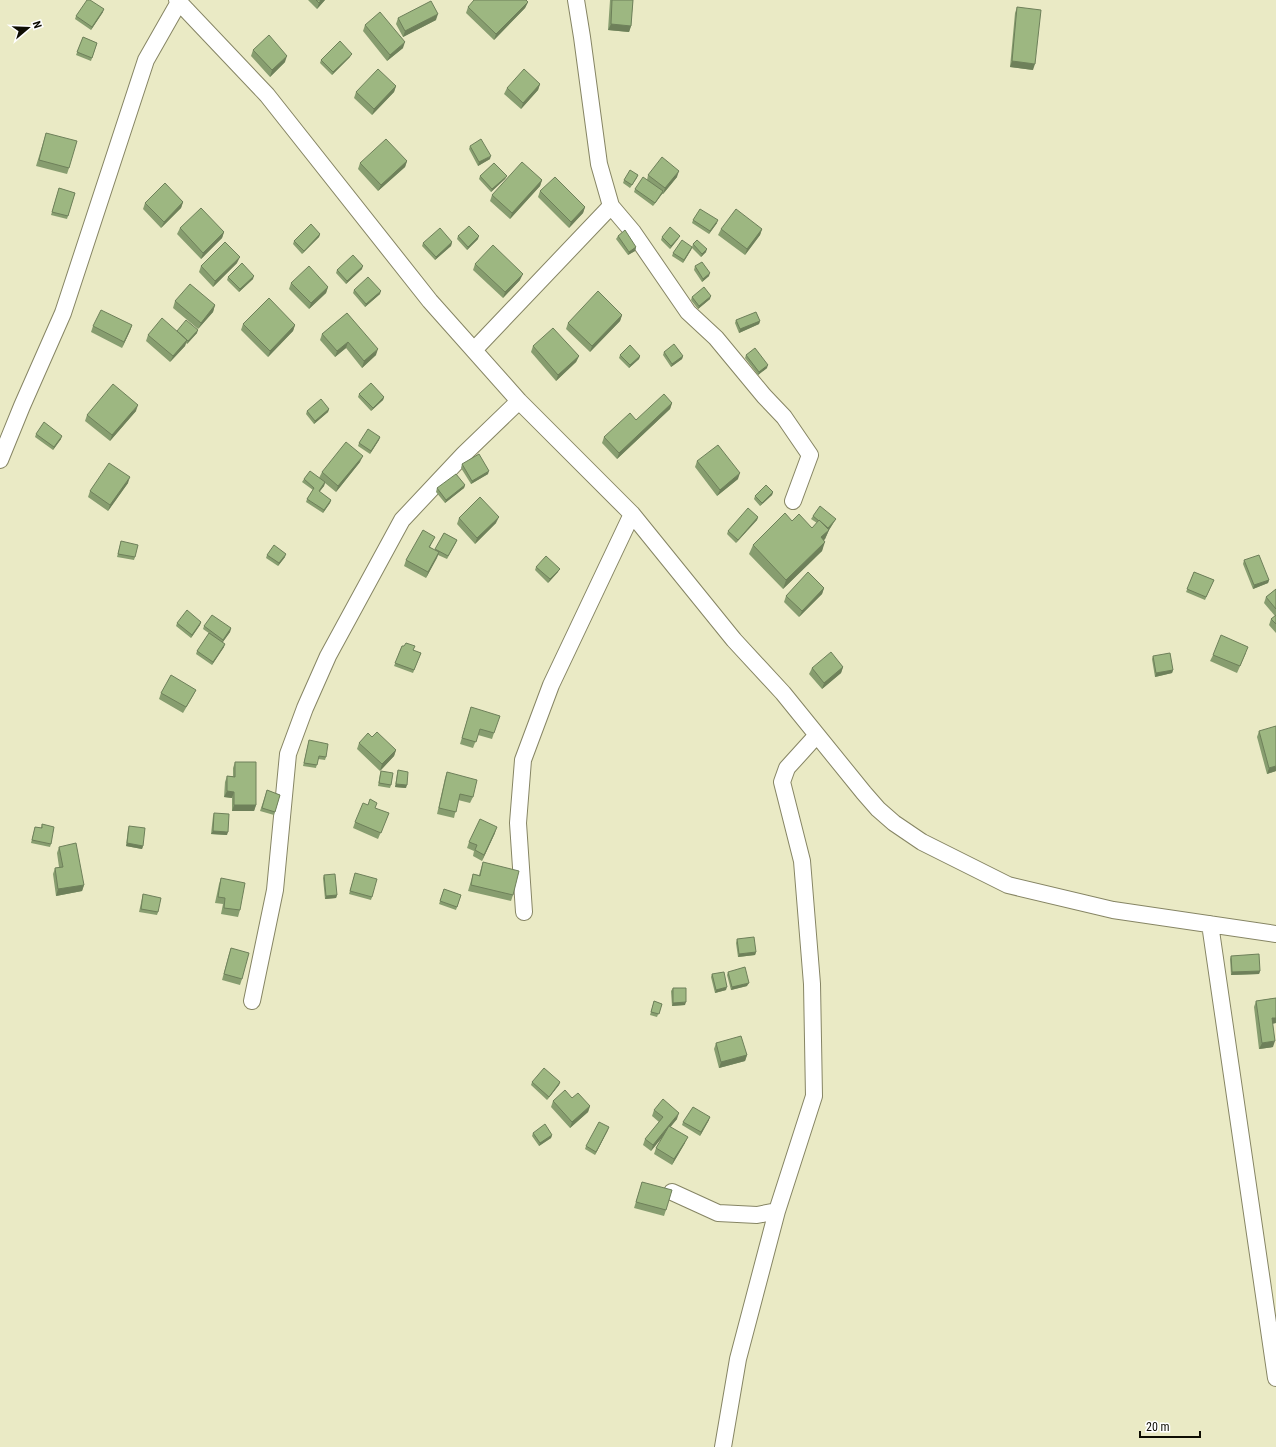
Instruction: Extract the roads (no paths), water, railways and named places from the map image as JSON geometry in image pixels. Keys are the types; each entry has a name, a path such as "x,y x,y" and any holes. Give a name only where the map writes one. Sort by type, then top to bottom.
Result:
{"street":[{"path":"576,0 600,164 611,206 633,232 688,312 716,338 764,396 784,417 810,455 793,501"},
{"path":"0,460 63,313 146,60 178,1 267,96 430,301 519,401 632,514 734,640 783,693 816,736 869,798 894,823 922,842 1008,885 1113,910 1276,934"},
{"path":"474,350 611,206"},
{"path":"252,1002 275,890 288,754 305,708 328,656 402,520 464,454 519,401"},
{"path":"524,912 518,823 523,760 552,685 632,514"},
{"path":"723,1447 738,1358 777,1211 814,1096 812,984 802,861 782,782 787,768 816,736"},
{"path":"1210,924 1276,1378"},
{"path":"672,1192 718,1213 757,1215 777,1211"}]}
